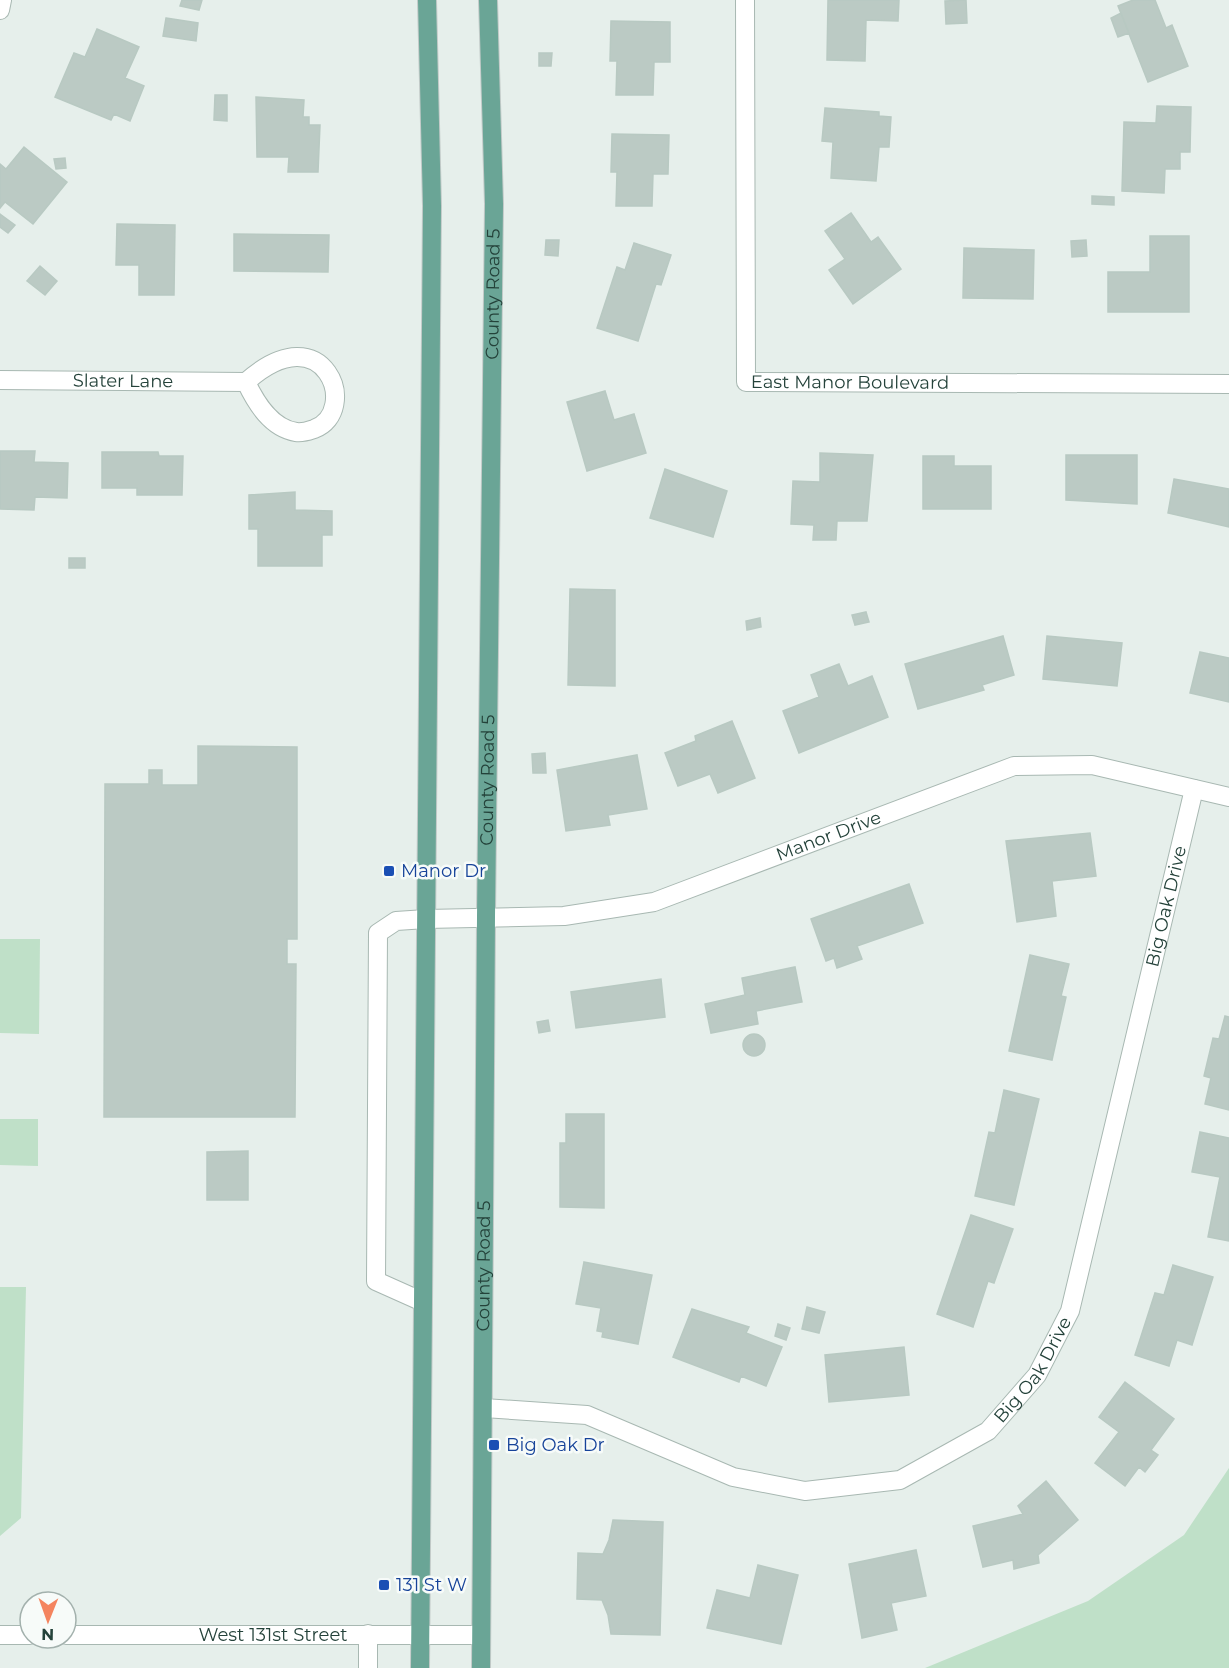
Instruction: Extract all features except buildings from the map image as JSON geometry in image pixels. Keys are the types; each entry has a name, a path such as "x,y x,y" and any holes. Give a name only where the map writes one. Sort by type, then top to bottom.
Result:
{"main road":[{"path":"420,1668 432,206 427,0"},
{"name":"County Road 5","path":"481,1668 494,204 488,0"}],"street":[{"path":"0,10 2,0"},
{"name":"East Manor Boulevard","path":"745,0 746,382 1229,384"},
{"path":"298,357 315,359 325,368 333,382 334,407 327,422 317,428 302,433 288,430 273,421 256,403 246,382 262,368 281,360 298,357"},
{"name":"Slater Lane","path":"0,380 246,382"},
{"name":"Manor Drive","path":"423,1302 376,1281 378,933 396,921 564,916 654,902 1014,766 1092,765 1229,797"},
{"name":"Big Oak Drive","path":"484,1408 587,1414 733,1477 805,1491 900,1480 988,1431 1037,1375 1070,1311 1194,789"},
{"path":"368,1634 368,1668"},
{"path":"0,1635 18,1635"},
{"name":"West 131st Street","path":"78,1635 481,1635"}],"green space":[{"path":"0,939 40,939 39,1034 0,1033"},
{"path":"0,1119 38,1119 38,1166 0,1165"},
{"path":"0,1287 26,1287 21,1518 0,1536"},
{"path":"1229,1468 1229,1668 925,1668 1088,1601 1184,1535"}],"place":[{"name":"Manor Dr","path":"389,871"},
{"name":"Big Oak Dr","path":"494,1445"},
{"name":"131 St W","path":"384,1585"}]}
